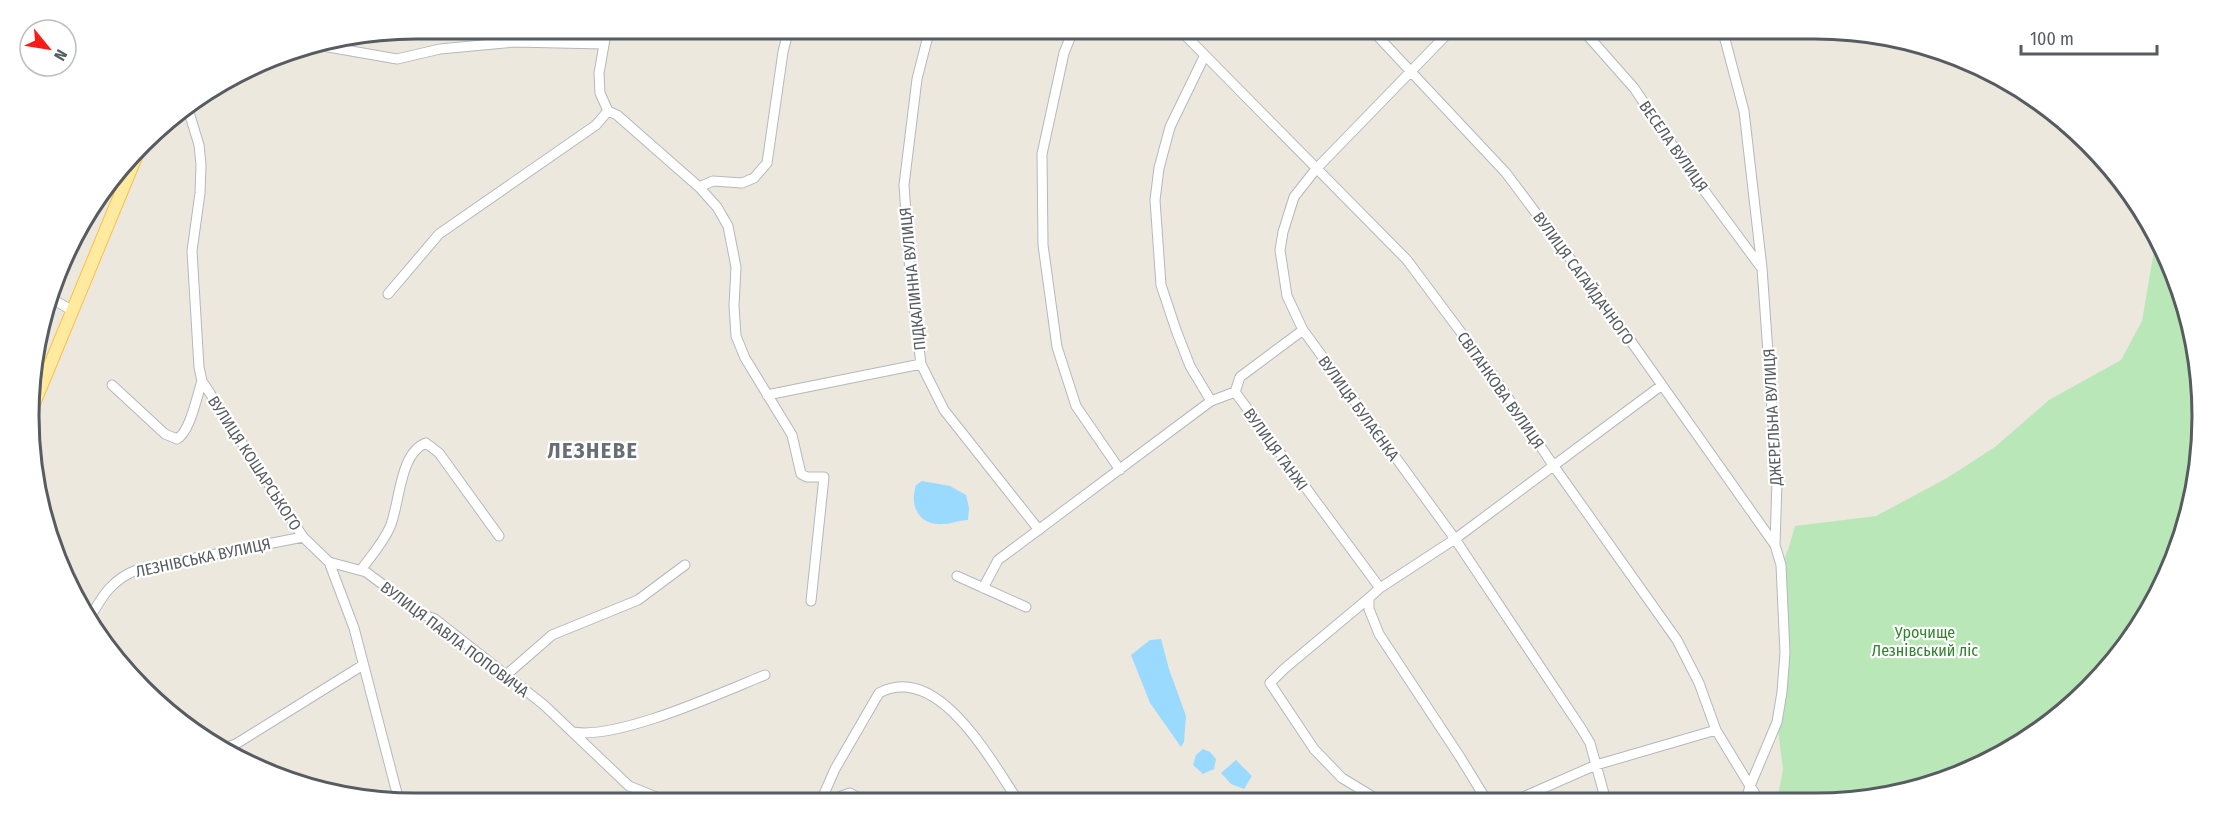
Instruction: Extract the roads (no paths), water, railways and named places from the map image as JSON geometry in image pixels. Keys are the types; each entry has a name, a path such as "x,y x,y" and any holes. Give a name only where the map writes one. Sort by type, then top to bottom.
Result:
{"main road":[{"path":"40,389 131,170"}],"street":[{"path":"604,39 598,73 600,93 608,111 617,115 699,187 717,207 728,226 736,267 734,306 736,336 745,358 792,435 801,474 807,477 824,477 811,601"},
{"path":"699,187 713,182 742,183 754,178 767,163 786,39"},
{"name":"ПІДКАЛИННА ВУЛИЦЯ","path":"927,39 916,79 904,185 910,274 921,364 944,410 1038,530"},
{"path":"1070,39 1064,53 1042,154 1043,245 1057,346 1076,406 1120,470"},
{"name":"СВІТАНКОВА ВУЛИЦЯ","path":"1188,39 1407,260 1492,374 1553,465 1677,640 1699,683 1716,730 1750,786"},
{"name":"ВУЛИЦЯ САГАЙДАЧНОГО","path":"1381,39 1506,173 1662,385 1775,545"},
{"name":"ВУЛИЦЯ БУЛАЄНКА","path":"1443,39 1316,169 1294,197 1282,232 1280,250 1287,296 1302,330 1455,539 1590,743 1604,793"},
{"name":"ВЕСЕЛА ВУЛИЦЯ","path":"1591,39 1634,88 1692,174 1762,268"},
{"name":"ДЖЕРЕЛЬНА ВУЛИЦЯ","path":"1725,39 1744,111 1762,268 1777,482 1775,545 1781,565 1785,653 1777,722 1750,786"},
{"path":"334,48 397,58 440,49 514,42 603,44"},
{"path":"1204,57 1170,127 1159,168 1155,200 1161,285 1190,366 1211,401"},
{"path":"388,294 439,234 596,125 608,111"},
{"name":"ВУЛИЦЯ КОШАРСЬКОГО","path":"190,115 199,145 201,165 200,193 192,251 199,367 202,381 303,537 329,562 354,628 397,792"},
{"path":"57,302 73,311"},
{"path":"1234,392 1240,377 1302,330"},
{"path":"767,395 921,364"},
{"path":"112,385 165,434 177,439 186,429 202,381"},
{"path":"1367,793 1342,778 1314,749 1270,683 1380,588 1455,539 1662,385"},
{"name":"ВУЛИЦЯ ГАНЖІ","path":"983,588 998,560 1211,401 1234,392 1380,588"},
{"path":"361,570 392,524 403,476 410,458 417,446 426,443 439,453 499,536"},
{"name":"ЛЕЗНІВСЬКА ВУЛИЦЯ","path":"94,610 103,595 124,574 303,537"},
{"name":"ВУЛИЦЯ ПАВЛА ПОПОВИЧА","path":"329,562 366,572 424,615 435,619 544,705 629,786 646,793"},
{"path":"505,676 552,635 638,600 685,565"},
{"path":"957,576 1026,607"},
{"path":"1369,598 1369,609 1379,634 1482,793"},
{"path":"233,745 363,665"},
{"path":"572,732 584,734 652,719 765,675"},
{"path":"824,793 879,693 897,687 912,687 944,705 966,725 1013,793"},
{"path":"1532,793 1596,765 1716,730"},
{"path":"1748,793 1750,786"},
{"path":"1750,786 1754,793"}],"water":[{"path":"922,481 950,486 966,495 969,508 968,520 935,524 922,518 915,507 914,493 916,485"},
{"path":"1161,639 1186,716 1184,742 1181,747 1150,703 1131,655 1150,640"},
{"path":"1203,749 1210,752 1216,759 1214,769 1203,774 1193,765 1196,755"},
{"path":"1236,760 1252,776 1244,789 1231,784 1221,773"}],"district":[{"name":"ЛЕЗНЕВЕ","path":"593,450"}],"park label":[{"name":"Урочище Лезнівський ліс","path":"1925,641"}]}
